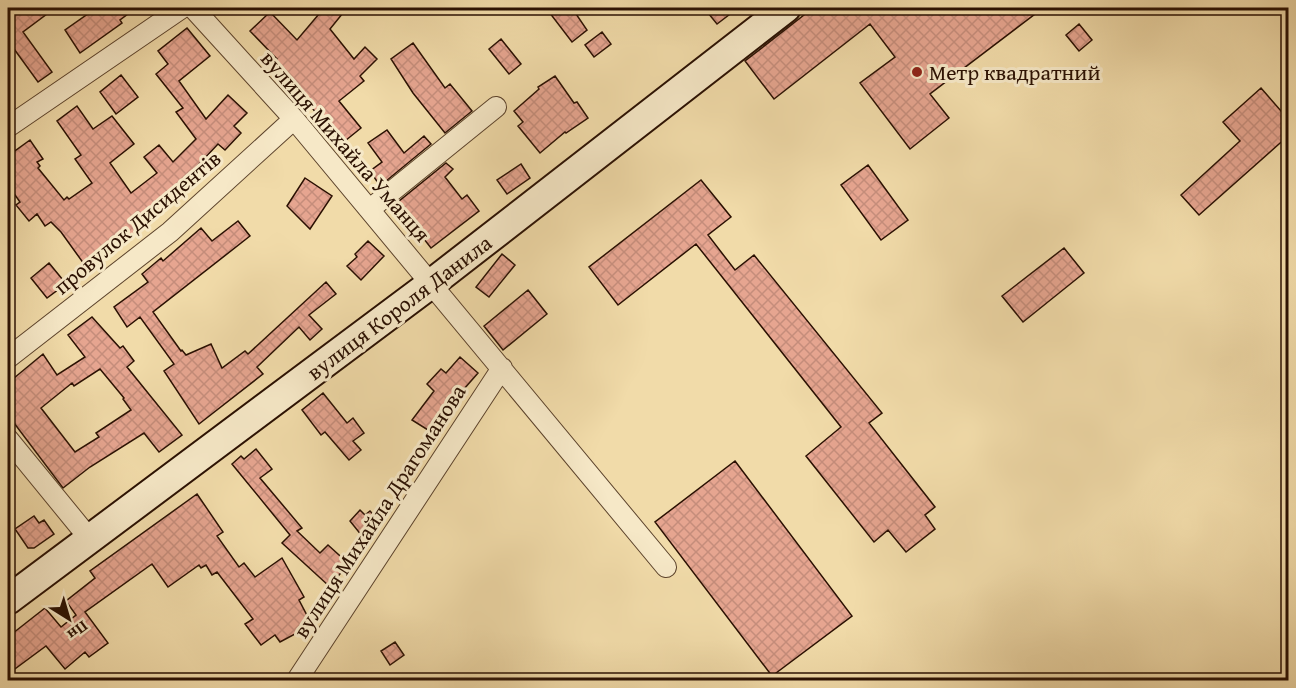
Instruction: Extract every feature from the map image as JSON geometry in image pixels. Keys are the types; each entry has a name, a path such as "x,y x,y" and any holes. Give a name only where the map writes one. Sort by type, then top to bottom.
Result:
{"main road":[{"name":"вулиця Короля Данила","path":"8,600 432,283 786,8"}],"street":[{"path":"8,127 182,8"},
{"name":"вулиця Михайла Уманця","path":"193,8 294,119 666,567"},
{"path":"370,209 496,107"},
{"name":"провулок Дисидентів","path":"8,358 170,232 294,119"},
{"name":"вулиця Михайла Драгоманова","path":"297,681 502,368"},
{"path":"8,440 89,538"}],"building":[{"path":"8,8 55,8 23,32 52,72 38,82 8,43"},
{"path":"85,8 136,8 120,20 122,23 80,53 65,30 89,13"},
{"path":"314,8 347,8 330,29 354,59 365,47 377,59 360,76 364,81 339,101 361,128 340,145 310,105 303,111 294,99 300,94 275,61 277,59 250,31 270,12 297,40 319,14"},
{"path":"546,8 572,8 587,30 572,42"},
{"path":"704,8 738,8 717,24"},
{"name":"Метр квадратний","path":"813,8 1043,8 930,94 949,118 910,149 860,83 895,57 870,24 774,99 745,61"},
{"path":"1079,24 1092,40 1079,51 1066,35"},
{"path":"187,28 210,56 179,81 206,119 228,95 247,113 234,126 241,133 225,150 218,144 185,179 191,186 149,218 151,221 128,238 126,235 84,264 51,222 45,226 37,214 29,221 16,205 20,202 8,185 8,156 30,140 43,159 37,162 40,166 38,168 64,200 67,197 69,199 92,183 75,159 81,155 57,121 77,106 93,129 112,116 134,144 110,163 131,193 157,173 144,157 159,145 173,162 196,139 176,112 183,108 156,74 168,64 158,51"},
{"path":"602,32 611,44 594,57 585,45"},
{"path":"501,39 521,64 509,74 489,49"},
{"path":"413,43 445,88 450,84 472,111 445,133 413,93 391,59"},
{"path":"121,75 138,97 116,114 100,92"},
{"path":"555,76 588,118 565,132 540,153 518,126 523,122 514,111 539,89 538,87"},
{"path":"1261,88 1288,119 1288,136 1199,215 1181,195 1240,141 1223,122"},
{"path":"387,130 404,153 424,136 431,144 380,186 370,171 382,162 368,143"},
{"path":"446,163 453,169 445,177 462,199 467,195 479,211 431,248 403,212 399,215 393,206"},
{"path":"521,164 530,178 507,194 497,180"},
{"path":"868,165 908,220 881,240 841,185"},
{"path":"305,178 332,196 310,229 287,206"},
{"path":"701,180 731,217 708,235 735,270 754,255 882,413 869,423 935,507 925,515 935,529 906,552 888,530 874,542 806,456 841,427 696,244 618,305 589,267"},
{"path":"238,221 250,236 153,312 186,355 211,344 222,368 245,351 248,354 326,282 336,294 309,315 322,329 310,340 299,327 257,367 263,374 199,424 164,371 174,364 140,317 127,327 114,307 148,282 142,274 161,258 163,261 201,228 212,241"},
{"path":"368,241 384,256 361,280 347,266 357,257 355,254"},
{"path":"1064,248 1084,273 1023,322 1002,296"},
{"path":"502,254 515,265 489,297 476,287"},
{"path":"49,263 63,280 63,286 47,298 31,278"},
{"path":"528,290 547,314 503,350 484,326"},
{"path":"92,317 120,348 123,346 134,361 127,367 182,435 159,452 144,433 90,467 63,488 8,415 8,383 43,354 57,375 85,357 68,335","holes":["100,369 131,410 96,433 99,437 75,452 41,408 72,383 74,386"]},
{"path":"460,357 478,373 428,430 412,420 434,391 427,384 441,369 446,373"},
{"path":"323,393 347,423 353,418 364,433 353,441 361,450 349,460 325,432 321,435 302,410"},
{"path":"256,449 272,469 260,478 302,528 297,531 320,553 328,545 349,564 329,586 282,543 290,535 232,464 241,456 244,459"},
{"path":"735,461 852,616 772,676 655,522"},
{"path":"197,494 223,532 217,536 239,567 244,563 255,577 282,558 304,597 299,600 312,625 280,642 275,635 261,645 245,624 253,619 217,572 212,575 206,565 201,568 199,565 168,587 152,564 85,612 108,643 89,657 85,652 65,669 46,646 8,674 8,637 45,608 61,627 76,615 66,601 95,578 90,571"},
{"path":"360,510 365,515 370,511 379,521 362,536 350,521"},
{"path":"34,516 39,523 44,520 54,534 34,548 28,548 15,529"},
{"path":"395,642 404,655 390,665 381,651"}],"place":[{"name":"Метр квадратний","path":"917,72"}]}
